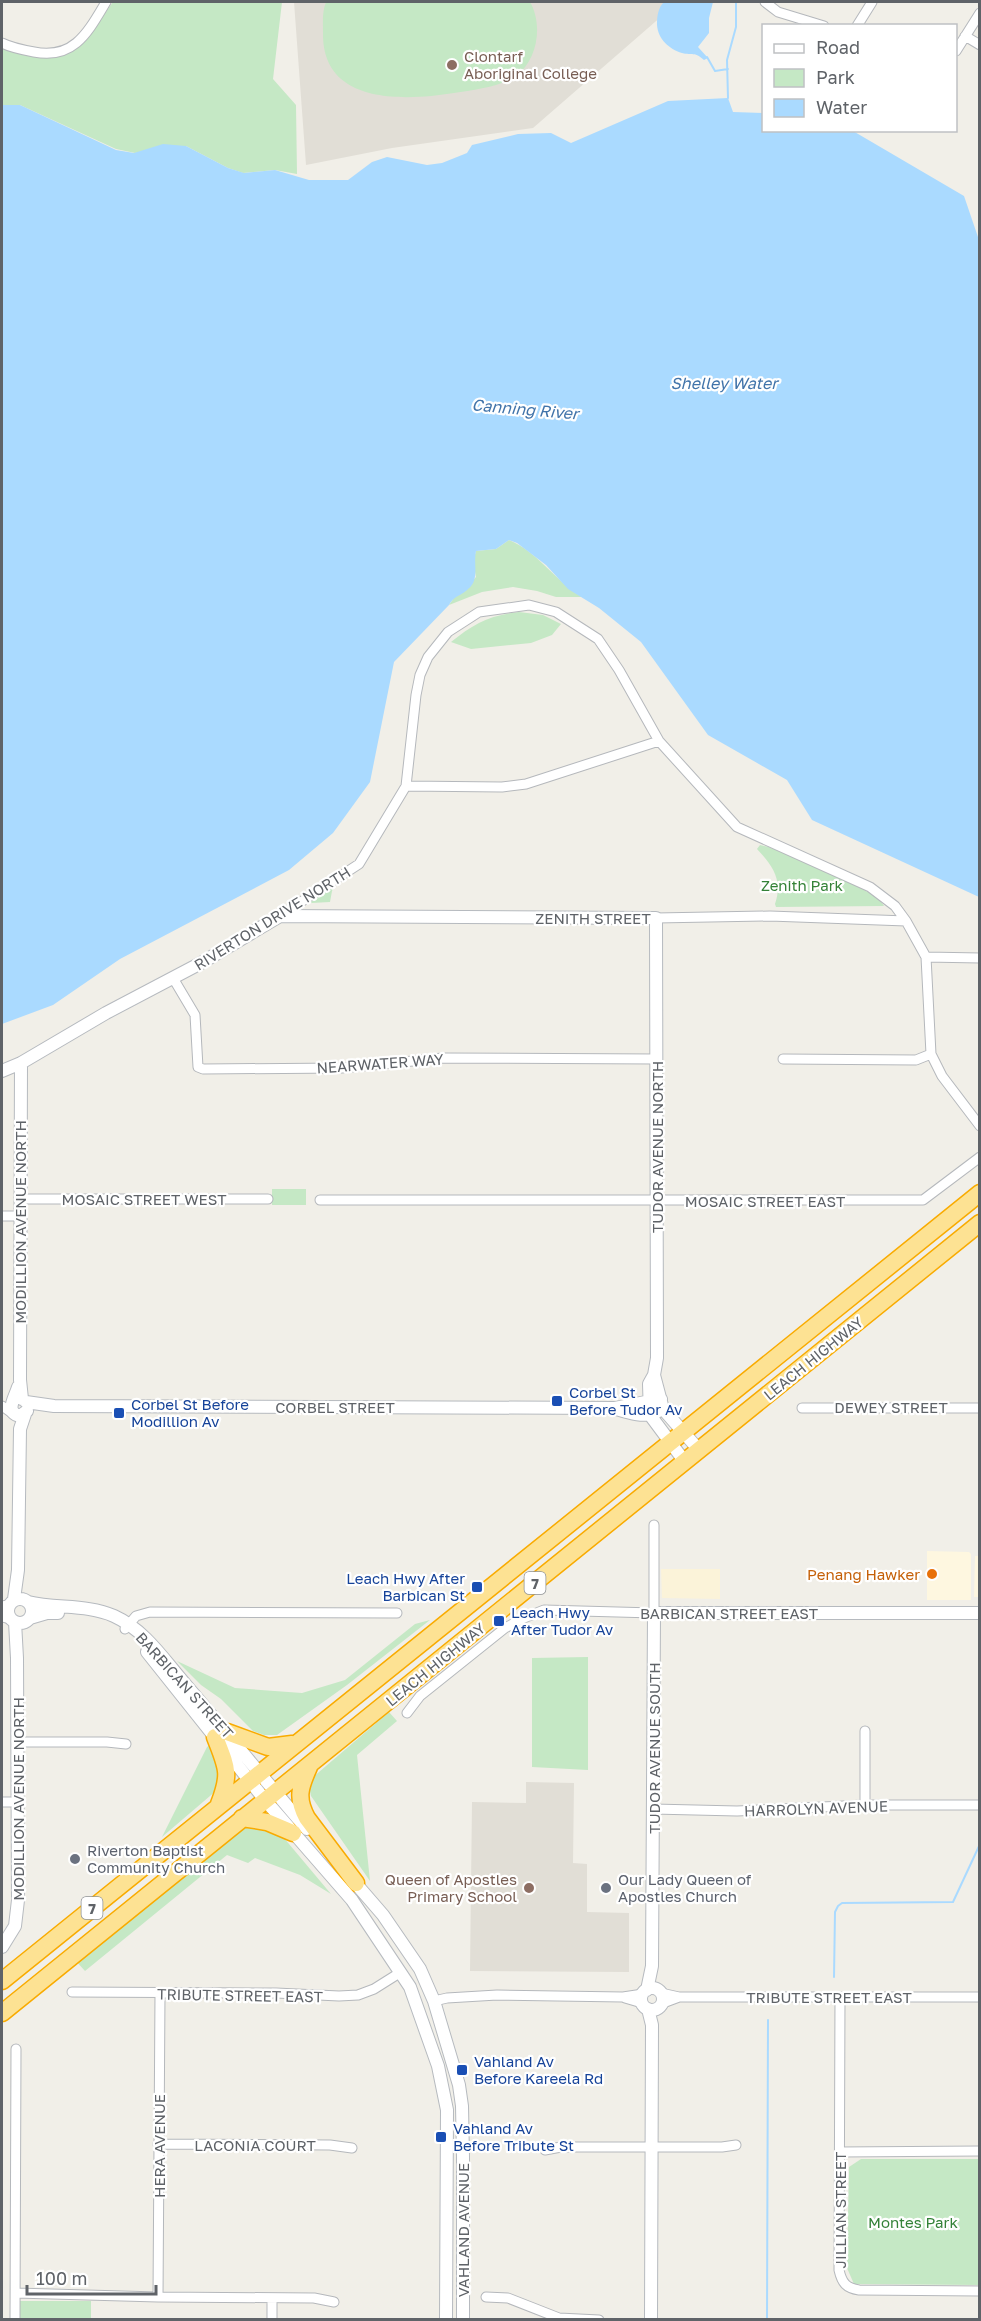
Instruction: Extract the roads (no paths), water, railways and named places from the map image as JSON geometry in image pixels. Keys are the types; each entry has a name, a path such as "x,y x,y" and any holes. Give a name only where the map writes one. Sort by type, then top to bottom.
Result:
{"highway":[{"name":"LEACH HIGHWAY","path":"2,1981 980,1192"},
{"name":"LEACH HIGHWAY","path":"2,2013 980,1223"},
{"path":"218,1805 227,1775 221,1735 272,1747 295,1743"},
{"path":"311,1764 300,1787 299,1799 302,1809 356,1883"},
{"path":"242,1818 256,1819 293,1833"}],"street":[{"path":"2,43 12,48 43,54 68,49 77,43 106,2"},
{"path":"765,2 778,12 817,24"},
{"path":"858,24 872,2"},
{"path":"957,49 980,13"},
{"path":"965,36 980,45"},
{"name":"RIVERTON DRIVE NORTH","path":"2,1071 21,1063 280,916 359,864 406,786 416,695 420,675 428,657 448,632 479,612 529,605 569,618 598,639 620,670 659,741 737,827 870,887 895,906 926,957"},
{"path":"406,786 502,787 526,784 659,741"},
{"name":"ZENITH STREET","path":"280,916 656,918 770,916 906,921"},
{"name":"TUDOR AVENUE NORTH","path":"656,918 657,1348 654,1375 658,1403 676,1436 685,1462"},
{"path":"980,958 926,957 927,1013 931,1054 942,1076 980,1126"},
{"name":"NEARWATER WAY","path":"173,978 195,1015 198,1067 203,1069 342,1068 443,1058 657,1059"},
{"path":"783,1059 916,1060 931,1054"},
{"name":"MODILLION AVENUE NORTH","path":"15,1602 18,1570 20,1430 16,1407 20,1380 21,1063"},
{"name":"MOSAIC STREET EAST","path":"321,1200 657,1202 923,1200 980,1157"},
{"name":"MOSAIC STREET WEST","path":"21,1199 268,1199"},
{"path":"2,1216 20,1216"},
{"path":"650,1416 658,1403"},
{"name":"CORBEL STREET","path":"16,1407 615,1408 658,1403"},
{"name":"CORBEL STREET","path":"615,1408 628,1413 650,1416"},
{"name":"DEWEY STREET","path":"802,1408 980,1408"},
{"name":"TUDOR AVENUE NORTH","path":"650,1416 699,1450"},
{"name":"TUDOR AVENUE SOUTH","path":"651,2319 654,1525"},
{"path":"15,1602 32,1611 16,1620 7,1612 15,1602"},
{"name":"BARBICAN STREET","path":"15,1602 105,1612 126,1626 221,1735 254,1777"},
{"name":"BARBICAN STREET EAST","path":"407,1713 420,1696 505,1628 544,1610 654,1613 980,1613"},
{"path":"126,1626 136,1616 150,1612 398,1613"},
{"name":"BARBICAN STREET","path":"16,1620 47,1613 80,1614 126,1626"},
{"name":"MODILLION AVENUE NORTH","path":"5,1943 17,1916 19,1802 16,1620"},
{"path":"865,1731 865,1805"},
{"path":"18,1742 126,1744"},
{"name":"VAHLAND AVENUE","path":"254,1777 356,1883 383,1915 420,1969 434,2001 459,2085 462,2106 463,2319"},
{"name":"VAHLAND AVENUE","path":"270,1796 293,1833 352,1900 402,1972 415,2001 444,2092 447,2110 446,2319"},
{"path":"2,1802 19,1802"},
{"name":"HARROLYN AVENUE","path":"653,1809 737,1811 865,1805 980,1806"},
{"name":"TRIBUTE STREET EAST","path":"72,1992 358,1995 374,1989 402,1972"},
{"name":"HERA AVENUE","path":"158,2297 160,1994"},
{"name":"TRIBUTE STREET EAST","path":"434,2001 454,1997 497,1995 652,1999 679,1997 980,1997"},
{"name":"JILLIAN STREET","path":"840,1997 839,2270 841,2280 846,2286 865,2290 980,2291"},
{"path":"15,2319 16,2049"},
{"name":"LACONIA COURT","path":"158,2144 330,2145 352,2148"},
{"path":"545,2150 561,2147 722,2147 736,2145"},
{"path":"840,2152 980,2151"},
{"path":"452,2319 452,2290 454,2288 458,2290 463,2301"},
{"path":"16,2293 314,2298 333,2302"},
{"path":"486,2297 508,2298 559,2318 599,2319"},
{"path":"272,2299 272,2319"}],"water":[{"path":"664,2 713,2 709,18 709,33 698,47 708,58 704,60 696,55 677,51 662,39 657,22 659,10"},
{"name":"Shelley Water","path":"728,98 733,112 762,113 762,132 855,132 964,196 979,240 979,897 812,820 787,780 708,735 641,642 599,608 568,589 546,565 517,543 509,540 496,549 476,551 475,576 472,585 454,599 394,662 370,782 333,833 289,870 120,959 53,1005 2,1024 2,105 20,105 116,150 134,153 163,144 186,146 228,168 244,173 275,170 309,180 348,180 372,162 387,157 427,165 442,163 467,153 472,145 518,134 551,133 571,143 668,101"}],"waterway":[{"path":"728,98 727,60 736,27 736,2"},
{"path":"707,57 715,71 728,69"},
{"path":"834,1977 835,1912 838,1906 842,1903 953,1902 980,1844"},
{"path":"767,2320 768,2020"}],"place":[{"name":"Clontarf Aboriginal College","path":"452,65"},
{"name":"Corbel St Before Tudor Av","path":"557,1401"},
{"name":"Corbel St Before Modillion Av","path":"119,1413"},
{"name":"Penang Hawker","path":"932,1574"},
{"name":"Leach Hwy After Barbican St","path":"477,1587"},
{"name":"Leach Hwy After Tudor Av","path":"499,1621"},
{"name":"Riverton Baptist Community Church","path":"75,1859"},
{"name":"Queen of Apostles Primary School","path":"529,1888"},
{"name":"Our Lady Queen of Apostles Church","path":"606,1888"},
{"name":"Vahland Av Before Kareela Rd","path":"462,2070"},
{"name":"Vahland Av Before Tribute St","path":"441,2137"}],"water label":[{"name":"Canning River","path":"525,409"}],"park label":[{"name":"Zenith Park","path":"802,885"},
{"name":"Montes Park","path":"913,2222"}]}
